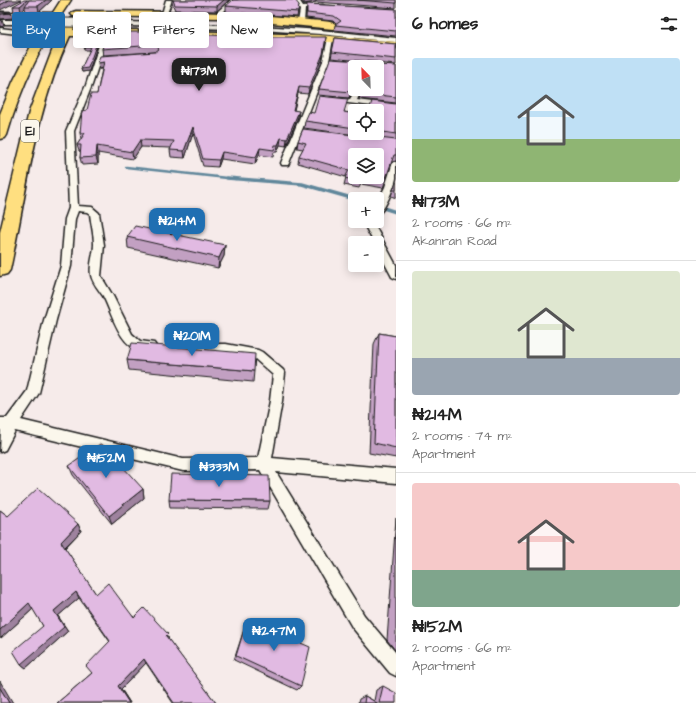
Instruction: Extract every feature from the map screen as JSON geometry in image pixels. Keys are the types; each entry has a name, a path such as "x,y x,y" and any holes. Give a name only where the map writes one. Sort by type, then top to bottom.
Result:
{"highway":[{"name":"E1","path":"58,12 66,0"},
{"name":"E1","path":"77,12 85,0"},
{"name":"E1","path":"65,34 73,19"},
{"path":"273,20 301,22 396,36"},
{"path":"65,34 73,34"},
{"path":"131,34 330,38 396,45"},
{"name":"E1","path":"0,135 12,97 35,48"},
{"name":"E1","path":"0,270 22,165 38,102 59,48"}],"main road":[{"path":"0,17 30,22 268,29 396,40"}],"street":[{"path":"164,12 169,0"},
{"path":"220,12 224,6 234,0"},
{"path":"296,0 296,2 303,7 329,7"},
{"path":"301,22 303,7"},
{"path":"0,17 13,8"},
{"path":"0,17 12,17"},
{"path":"0,39 3,30"},
{"path":"285,163 317,98 329,61 330,38"},
{"path":"0,446 6,424 33,393 50,320 66,266 70,219 74,208 70,131 101,58 103,48"},
{"path":"353,101 356,96"},
{"path":"317,98 396,107"},
{"path":"384,197 396,164"},
{"path":"74,208 89,209 94,213 99,245 96,276 108,296 127,337 137,345 159,347"},
{"path":"371,228 396,275"},
{"path":"174,349 226,349 258,355 279,374 276,401 264,464 358,621 396,667"},
{"path":"6,424 183,465 264,464 396,476"}],"building":[{"path":"0,0 9,0 0,5"},
{"path":"27,0 20,6 13,6"},
{"path":"29,0 46,0 38,6 25,6"},
{"path":"173,0 224,0 217,6 175,5"},
{"path":"233,0 295,0 299,5 298,12 226,6"},
{"path":"357,0 396,0 396,3"},
{"path":"307,4 396,9 396,31 335,25 341,21 334,16 307,13"},
{"path":"0,12 12,13 0,14"},
{"path":"131,32 139,32 139,46 131,47"},
{"path":"209,35 217,35 217,48 273,48 273,37 326,37 323,54 309,88 299,87 293,110 299,111 287,139 281,138 278,145 275,145 274,150 260,148 256,157 222,152 219,160 203,159 193,127 184,151 170,150 174,141 140,140 132,152 97,146 96,157 80,158 81,145 77,145 85,133 80,133 82,111 87,110 91,94 97,94 104,62 98,63 100,56 155,52 159,49 158,48 209,48"},
{"path":"335,38 396,44 396,59 332,52"},
{"path":"91,48 95,48 88,68 81,69"},
{"path":"330,59 348,60 348,92 319,89"},
{"path":"384,65 396,66 396,97 384,96"},
{"path":"319,96 348,99 344,112 348,113 348,127 305,121 309,112 314,113"},
{"path":"372,101 396,104 396,134 384,132 384,104 371,104"},
{"path":"303,129 348,134 348,140 384,140 384,139 396,140 396,155 394,155 385,181 384,148 348,148 348,170 299,156 306,143 298,141"},
{"path":"348,172 348,179 345,178"},
{"path":"396,182 396,190 393,190"},
{"path":"135,226 225,245 219,258 127,237"},
{"path":"379,333 396,336 396,448 374,443"},
{"path":"132,343 255,354 254,371 127,360"},
{"path":"100,444 103,445 143,489 109,516 69,466"},
{"path":"171,474 269,476 270,501 169,500"},
{"path":"38,488 78,524 61,542 96,594 108,583 134,618 144,608 168,634 166,636 216,703 174,703 144,659 118,686 129,703 57,703 92,673 86,666 110,641 76,592 54,611 64,627 21,664 13,651 43,626 29,603 0,630 0,510 8,516"},
{"path":"247,620 310,647 301,686 236,656"},
{"path":"383,686 396,693 396,703 379,703"},
{"path":"0,688 9,703 0,703"},
{"path":"365,696 377,703 364,703"}],"waterway":[{"path":"126,167 236,179"},
{"path":"227,178 302,184 348,197"},
{"path":"384,208 396,212"}]}
